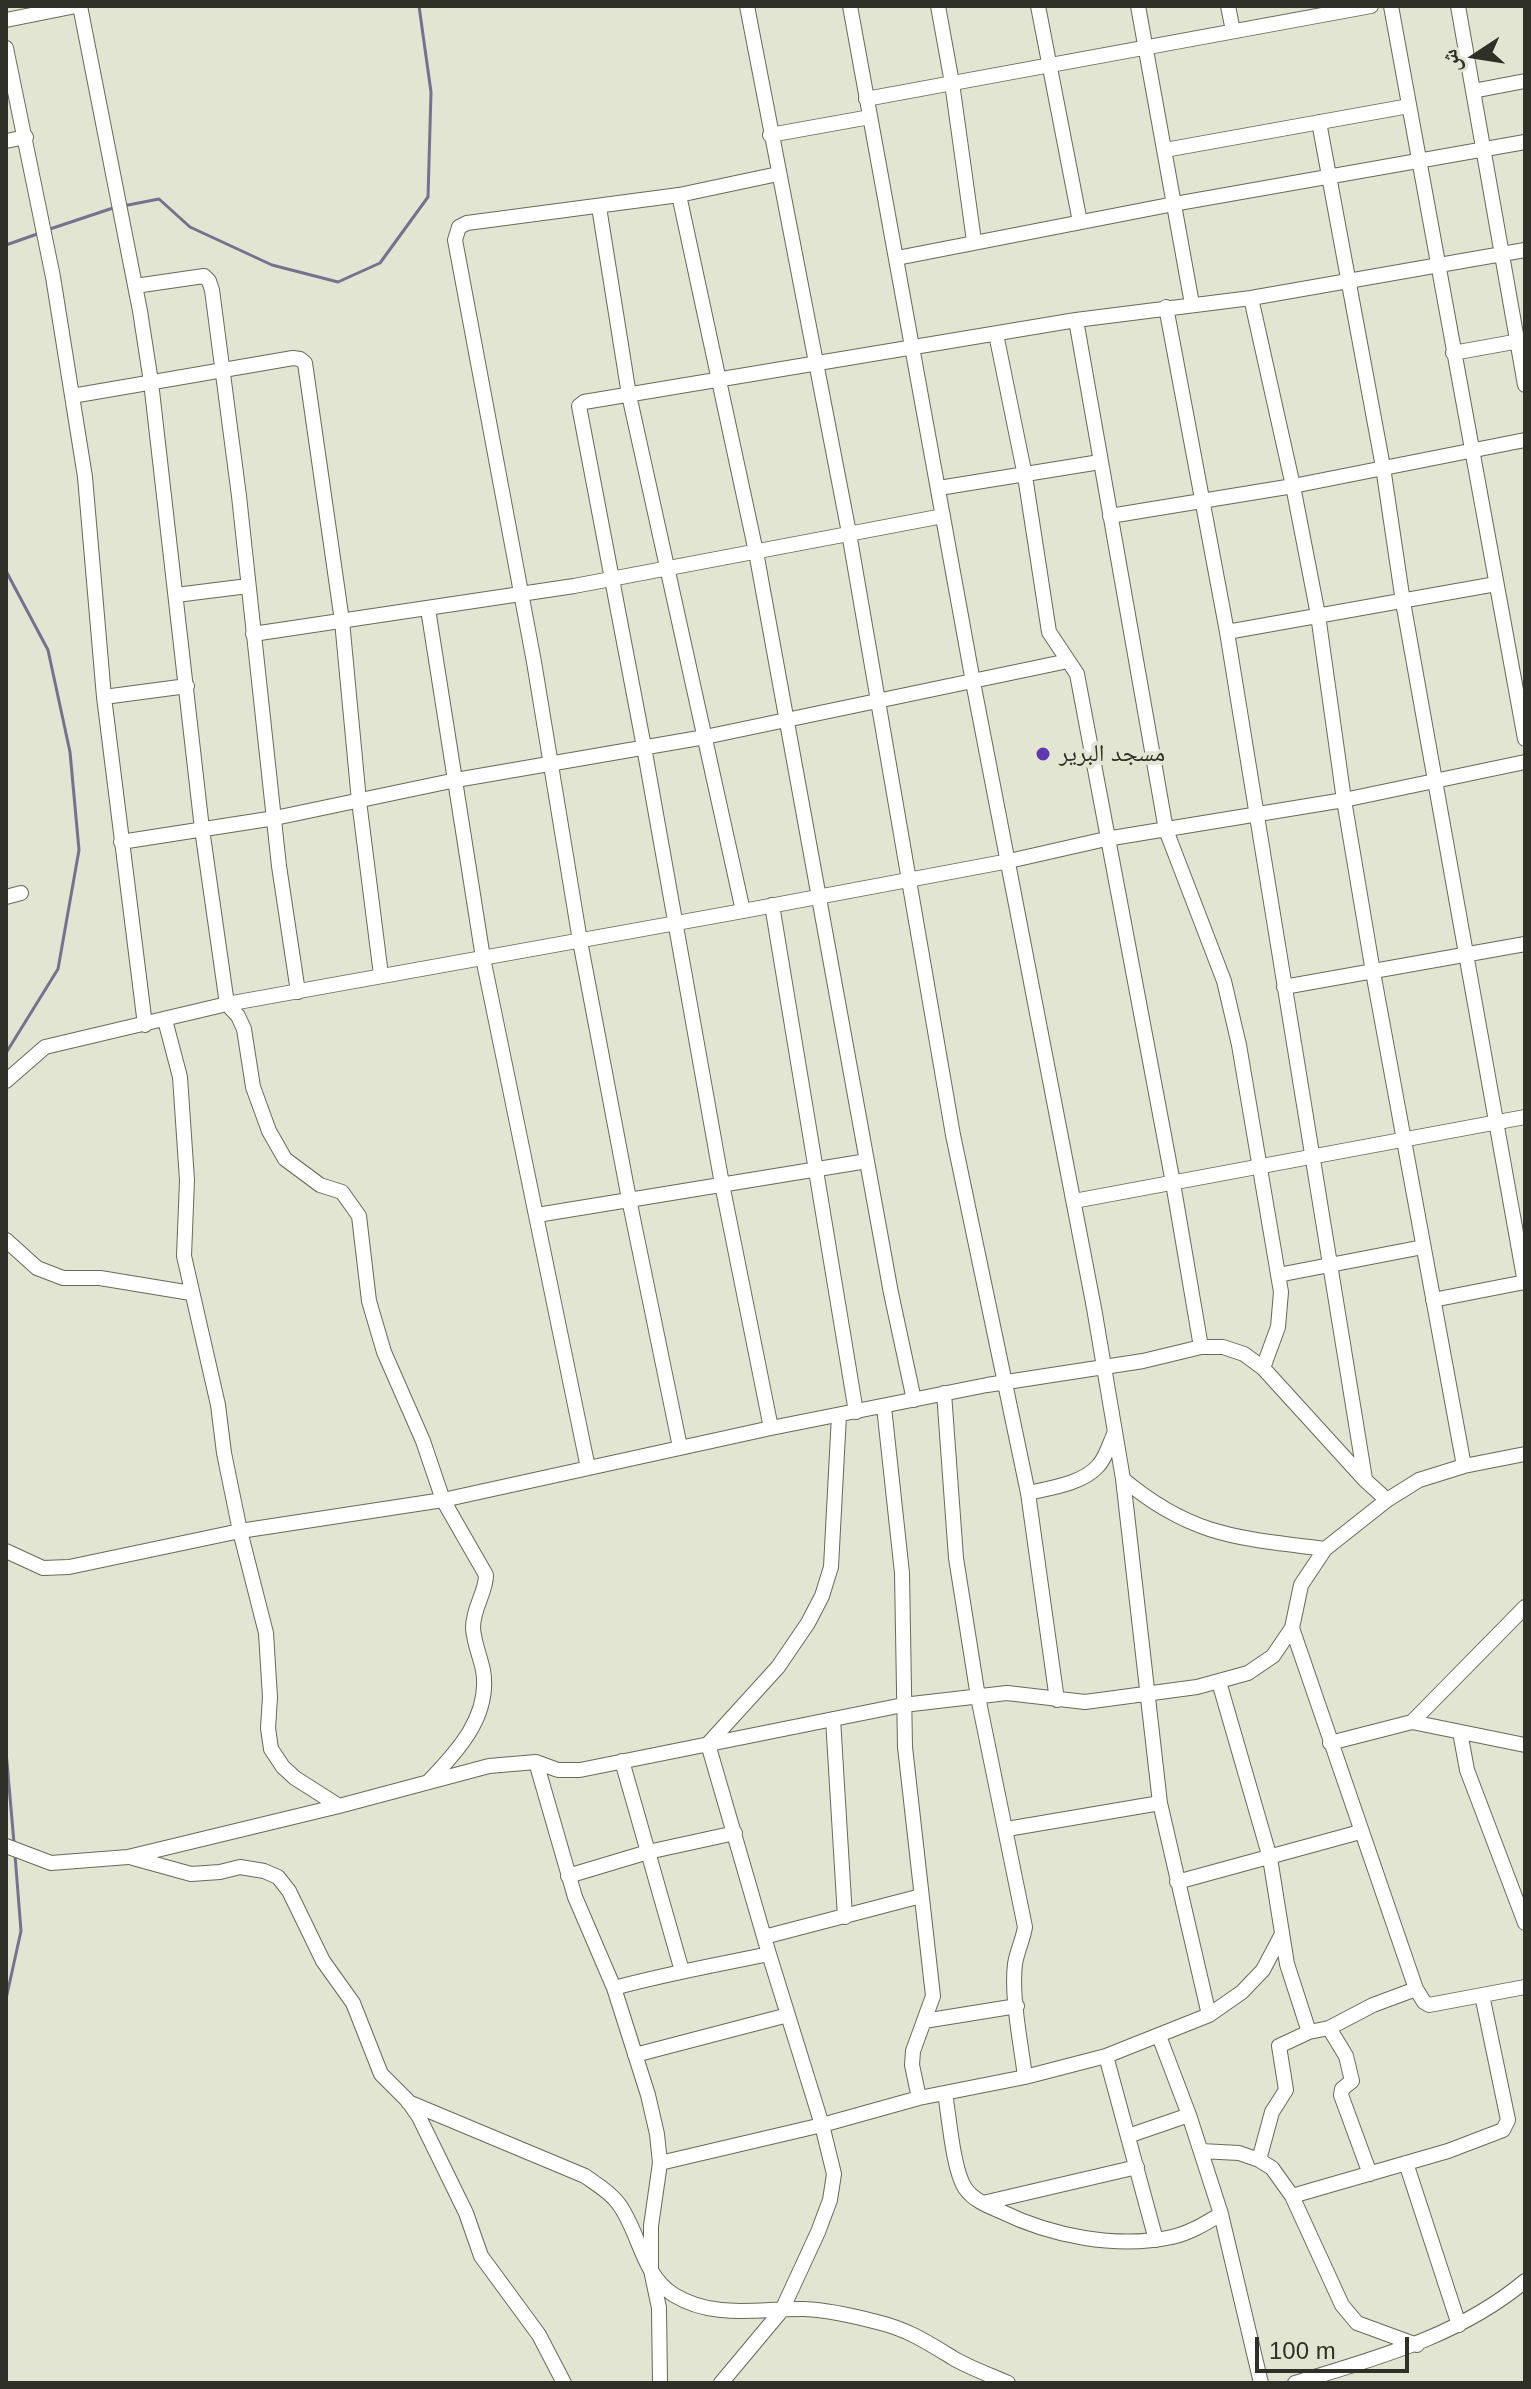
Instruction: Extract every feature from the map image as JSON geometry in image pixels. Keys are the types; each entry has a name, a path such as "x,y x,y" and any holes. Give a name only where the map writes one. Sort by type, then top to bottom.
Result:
{"street":[{"path":"6,20 78,6 135,286 151,382 202,829 227,1004 244,1029 253,1087 269,1131 285,1159 320,1185 342,1192 353,1203 359,1216 369,1301 384,1352 423,1441 443,1500 486,1575 473,1619 475,1644 483,1671 483,1698 472,1731 428,1782"},
{"path":"747,6 849,533 953,1135 1028,1493 1057,1700"},
{"path":"850,6 973,682 1104,1367 1123,1479 1160,1803 1209,2015"},
{"path":"938,6 974,241"},
{"path":"1038,6 1080,222"},
{"path":"1138,6 1192,304"},
{"path":"1228,6 1233,31"},
{"path":"866,99 1233,31 1306,12 1371,6"},
{"path":"1391,6 1525,739"},
{"path":"1458,6 1522,341 1525,385"},
{"path":"6,48 53,277 85,477 104,697 145,1025"},
{"path":"1473,91 1525,81"},
{"path":"1165,150 1409,106"},
{"path":"770,135 870,117"},
{"path":"1319,122 1383,467 1403,602 1525,1282 1433,1300"},
{"path":"6,141 26,137"},
{"path":"897,258 1174,204 1525,142"},
{"path":"680,1447 580,941 521,594 455,240 459,227 467,223 679,195 778,174"},
{"path":"679,195 756,552 867,1161 914,1400"},
{"path":"599,207 629,395 743,911"},
{"path":"771,1428 722,1184 579,406 584,402 1076,320 1251,298 1525,250"},
{"path":"135,286 204,276 209,281 239,496 280,878 298,992"},
{"path":"1251,298 1318,615 1344,800 1373,972 1464,1466"},
{"path":"1166,307 1227,632 1365,1480"},
{"path":"1076,320 1166,830 1224,981 1239,1045 1281,1292 1278,1327 1263,1368"},
{"path":"996,334 1025,476 1049,632 1077,674 1201,1347"},
{"path":"1453,353 1522,341"},
{"path":"72,396 293,358 305,363 342,621 359,801 381,975"},
{"path":"1110,516 1293,486 1525,440"},
{"path":"939,488 1100,462"},
{"path":"253,634 521,594 943,516"},
{"path":"1227,632 1496,584"},
{"path":"176,595 248,586"},
{"path":"428,609 483,958 588,1468"},
{"path":"121,842 275,818 456,780 705,737 1068,661"},
{"path":"104,697 187,686"},
{"path":"6,1081 45,1047 227,1004 910,880 1106,839 1344,800 1525,762"},
{"path":"772,905 856,1412"},
{"path":"1284,987 1525,944"},
{"path":"165,1020 180,1077 187,1180 184,1256 218,1405 240,1531 266,1633 271,1749 295,1778 339,1806"},
{"path":"1074,1201 1525,1117"},
{"path":"537,1215 867,1161"},
{"path":"6,1240 37,1268 63,1278 100,1278 191,1293"},
{"path":"1278,1275 1423,1247"},
{"path":"6,1551 43,1568 69,1567 240,1531 443,1500 944,1393 1104,1367 1201,1347 1223,1347 1244,1354 1263,1368 1387,1500"},
{"path":"944,1393 956,1558 978,1697 1025,1927 1024,1940 1015,1963 1025,2077"},
{"path":"884,1407 902,1573 903,1705 933,1996 913,2051 912,2065 919,2098"},
{"path":"708,1744 778,1667 822,1596 831,1567 839,1415"},
{"path":"1028,1493 1068,1483 1090,1472 1099,1465 1115,1432"},
{"path":"6,1846 51,1863 128,1857 489,1766 536,1762 558,1770 580,1770 903,1705 1007,1693 1085,1702 1219,1682 1248,1673 1273,1656 1292,1628 1301,1585 1325,1549 1387,1500 1419,1480 1464,1466 1525,1454"},
{"path":"1123,1479 1150,1501 1199,1527 1223,1534 1325,1549"},
{"path":"1412,1722 1525,1607"},
{"path":"1292,1628 1360,1832 1416,1989 1424,2002 1429,2005 1525,1987"},
{"path":"1219,1682 1270,1858 1281,1936 1309,2032"},
{"path":"833,1719 845,1917"},
{"path":"1330,1743 1412,1722 1525,1745"},
{"path":"1460,1732 1467,1770 1525,1923"},
{"path":"708,1744 834,2174 830,2200 782,2310 721,2383"},
{"path":"622,1761 682,1971"},
{"path":"536,1762 568,1876 614,1988 657,2134 660,2163 651,2226 651,2270 659,2308 660,2383"},
{"path":"1007,1829 1160,1803"},
{"path":"1177,1882 1360,1832"},
{"path":"568,1876 648,1852 735,1833"},
{"path":"128,1857 191,1874 240,1867 278,1877 289,1891 323,1961 353,2003 381,2074 419,2117 458,2195 481,2256 539,2335 564,2383"},
{"path":"764,1937 921,1896"},
{"path":"660,2163 822,2125 919,2098 1025,2077 1106,2056 1209,2015 1242,1992 1263,1970 1281,1936"},
{"path":"614,1988 769,1954"},
{"path":"1259,2160 1272,2112 1286,2090 1279,2046 1309,2032 1329,2028 1373,2005 1416,1989"},
{"path":"1292,2196 1500,2134 1508,2120 1482,1995"},
{"path":"924,2021 1017,2006"},
{"path":"635,2055 788,2015"},
{"path":"1329,2028 1349,2065 1352,2081 1342,2089 1341,2095 1370,2174"},
{"path":"1159,2036 1221,2214 1261,2383"},
{"path":"1106,2056 1156,2240"},
{"path":"945,2093 963,2186 983,2203 1041,2229 1060,2234 1156,2240 1194,2230 1221,2214"},
{"path":"408,2101 585,2176 604,2189 618,2202 651,2270 671,2292 703,2308 741,2312 807,2309 904,2329 953,2358 1008,2383"},
{"path":"1128,2136 1189,2115"},
{"path":"1201,2151 1239,2153 1272,2168 1292,2196 1342,2305 1357,2323 1417,2345"},
{"path":"1406,2163 1459,2325"},
{"path":"983,2203 1137,2167"},
{"path":"1295,2383 1417,2345 1482,2313 1525,2281"}],"waterway":[{"path":"123,206 159,199 190,227 272,265 338,282 380,263 428,197 431,92 419,6"},
{"path":"47,230 116,207"},
{"path":"6,245 40,233"},
{"path":"6,571 48,650 70,752 79,850 58,969 6,1053"},
{"path":"6,1751 14,1843"},
{"path":"6,1999 21,1931 15,1855"}],"place":[{"name":"مسجد البرير","path":"1043,754"}]}
